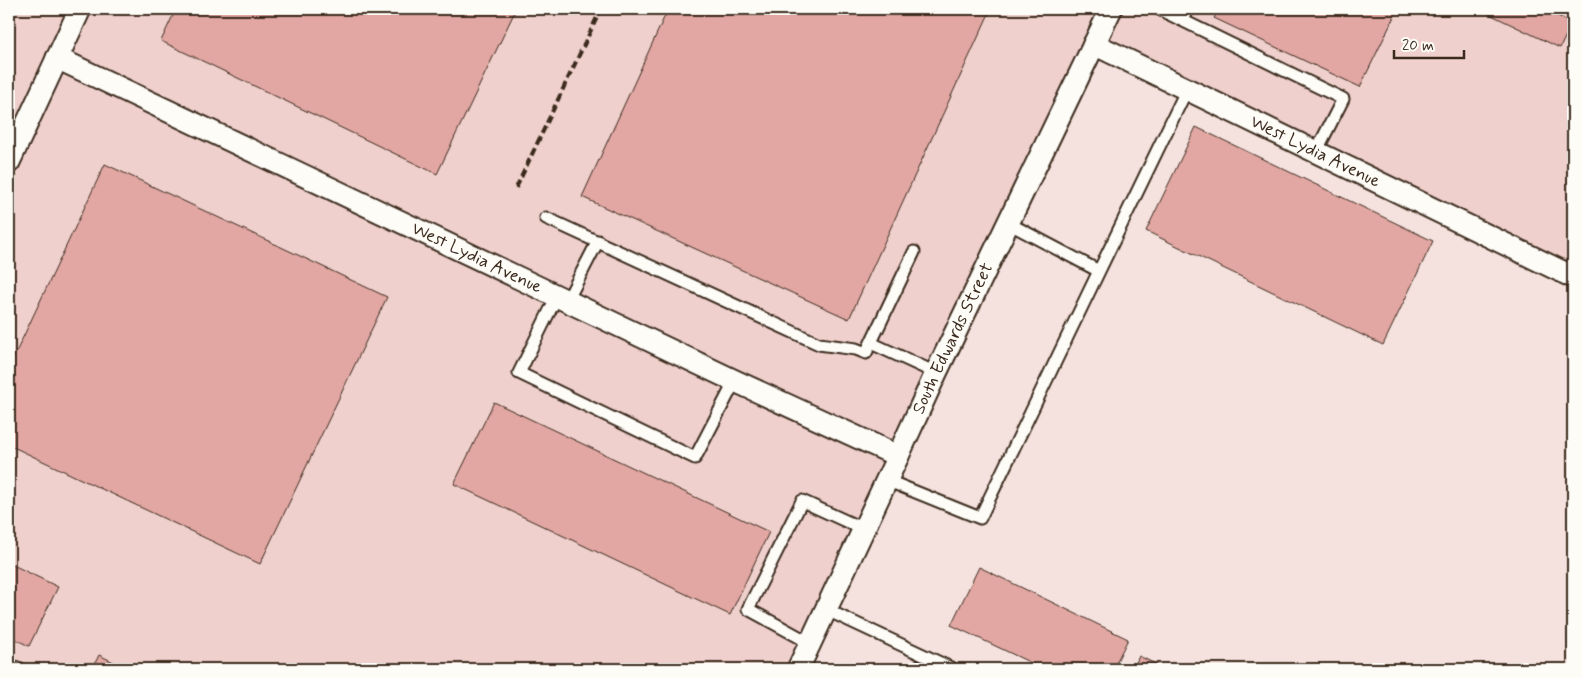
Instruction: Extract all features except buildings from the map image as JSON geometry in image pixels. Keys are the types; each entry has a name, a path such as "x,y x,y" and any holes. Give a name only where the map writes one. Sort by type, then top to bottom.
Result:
{"street":[{"path":"9,162 80,9"},
{"name":"South Edwards Street","path":"798,669 936,373 1112,9"},
{"name":"West Lydia Avenue","path":"1094,44 1573,276"},
{"name":"West Lydia Avenue","path":"57,58 735,381 898,456"}],"lane":[{"path":"1159,9 1343,99 1316,152"},
{"path":"1183,20 1188,9"},
{"path":"886,480 980,518 1187,89"},
{"path":"546,218 819,344 856,349 866,353 914,252"},
{"path":"1008,223 1099,271"},
{"path":"598,241 519,373 695,458 735,381"},
{"path":"870,343 936,373"},
{"path":"810,643 748,609 802,501 863,529"},
{"path":"827,610 954,669"},
{"path":"9,665 21,669"}],"shaded area":[{"path":"9,9 1573,9 1573,275 1094,44 796,669 9,669"}],"railway":[{"path":"516,188 601,9"}]}
